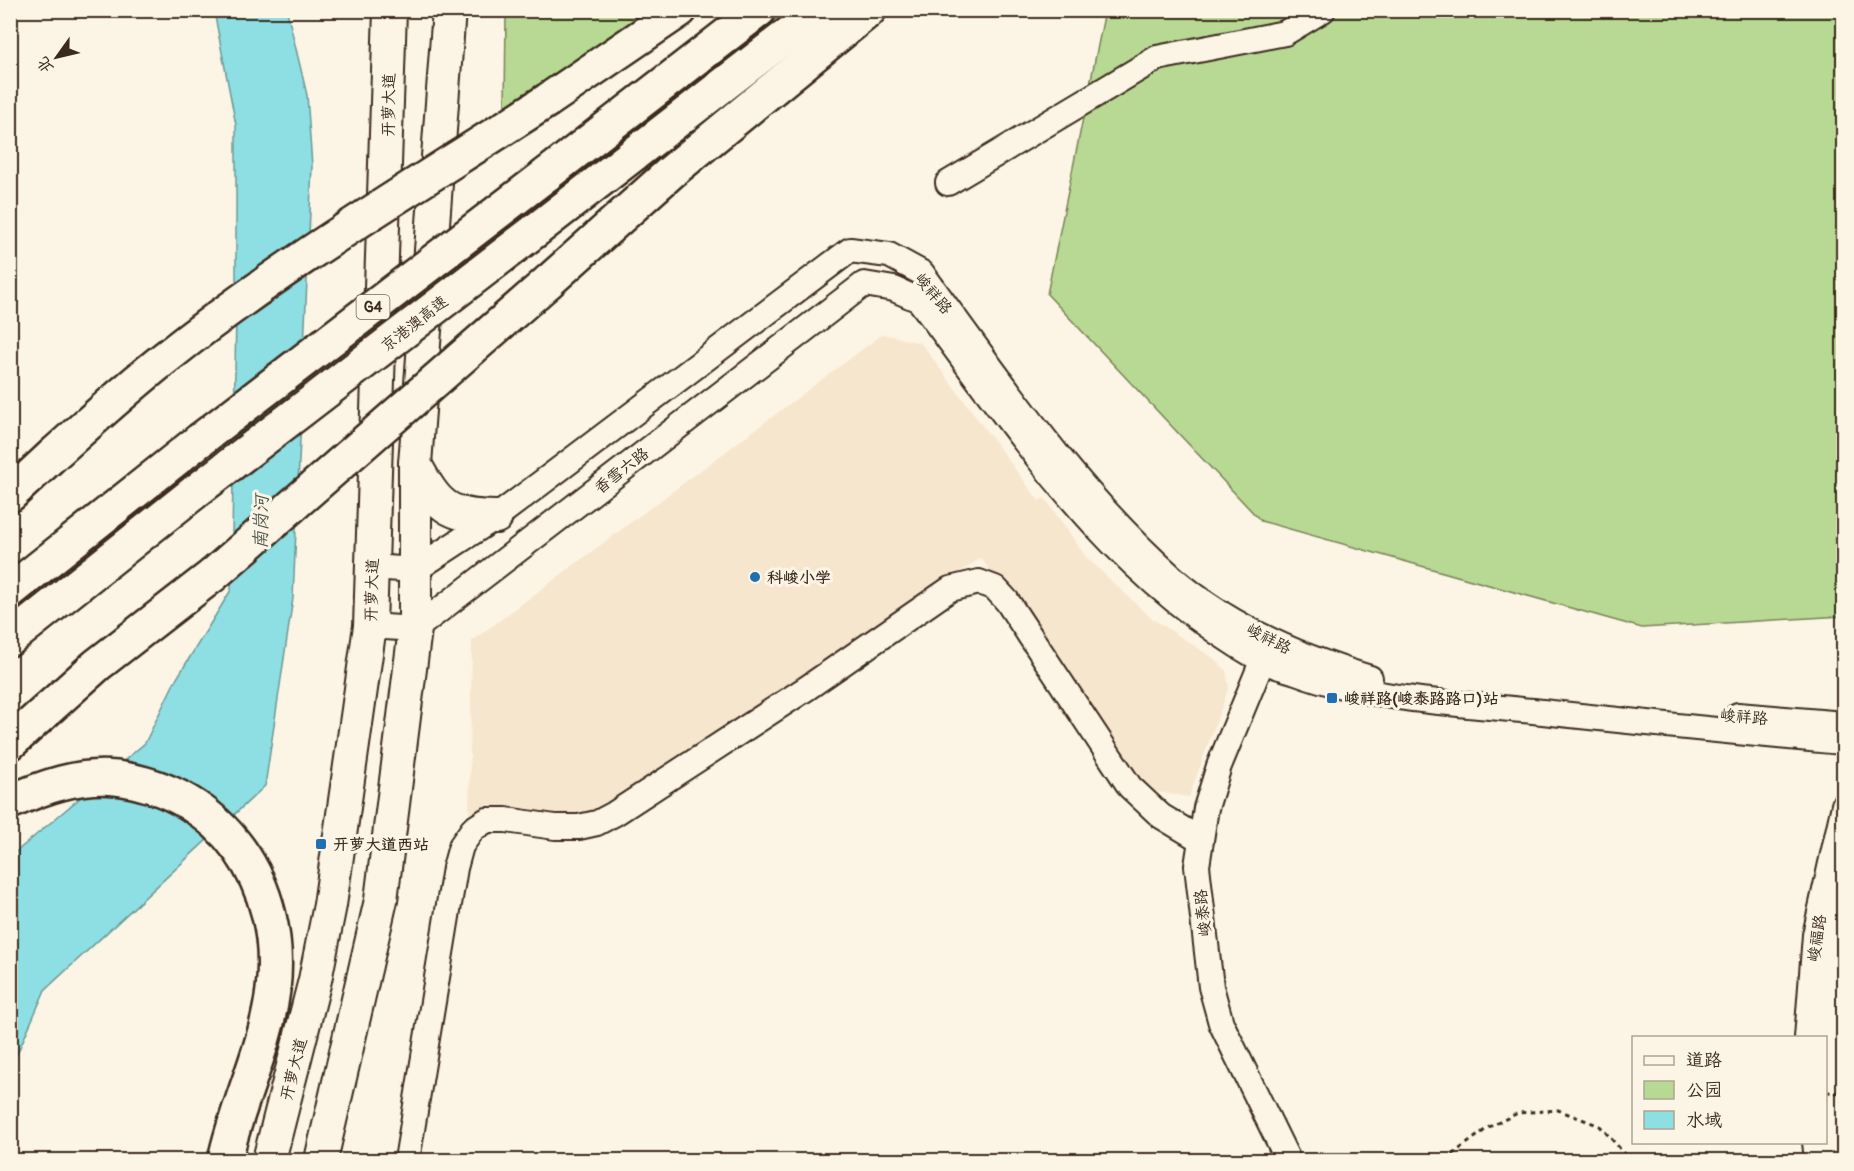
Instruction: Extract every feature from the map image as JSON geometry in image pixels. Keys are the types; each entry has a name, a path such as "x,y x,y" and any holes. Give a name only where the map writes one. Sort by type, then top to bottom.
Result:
{"highway":[{"path":"10,495 163,359 211,323 680,10"},
{"name":"G4","path":"10,591 200,440 759,10"},
{"name":"京港澳高速","path":"10,639 196,491 820,10"},
{"path":"10,743 97,665 213,576 671,172 869,10"},
{"path":"10,720 57,687 97,665"},
{"path":"10,801 39,788 74,780 114,778 177,795 203,812 228,834 251,868 271,920 273,989 264,1034 225,1161"}],"main road":[{"name":"开萝大道","path":"269,1161 315,980 330,905 370,626 390,10"},
{"path":"321,1161 381,900 415,629 415,464 449,10"},
{"path":"415,464 431,494 441,505 455,513 496,517"}],"street":[{"path":"948,183 1156,58 1285,33 1323,10"},
{"name":"峻祥路","path":"496,517 850,250 889,255 922,273 1048,440 1130,536 1174,579 1222,613 1267,651 1381,681 1438,691 1844,724"},
{"name":"峻祥路","path":"864,284 894,289 919,300 1046,468 1096,529 1133,567 1187,611 1325,683 1428,701 1844,742"},
{"name":"香雪六路","path":"415,629 864,284"},
{"path":"372,567 415,570 496,517"},
{"path":"407,1161 455,868 461,846 473,829 487,820 506,820 555,827 597,823 807,688 950,589 979,582 995,588 1007,601 1130,787 1161,816 1201,840"},
{"path":"370,626 415,629"},
{"name":"峻泰路","path":"1267,651 1219,766 1206,808 1197,866 1211,987 1221,1023 1288,1161"},
{"name":"峻福路","path":"1807,1036 1815,935 1844,805"},
{"name":"峻福路","path":"1837,1161 1829,1051 1828,979 1844,892"},
{"path":"1815,1144 1817,1161"}],"path":[{"path":"1827,1092 1844,1093"},
{"path":"1445,1161 1489,1127 1518,1113 1558,1110 1600,1126 1630,1161"}],"shaded area":[{"name":"科峻小学","path":"883,334 921,343 1039,501 1045,498 1086,557 1150,617 1215,659 1226,670 1229,687 1189,797 1142,790 981,558 614,806 582,818 469,813 472,641"}],"green space":[{"path":"506,11 654,11 505,107"},
{"path":"1105,11 1843,11 1843,616 1642,628 1261,521 1047,294"}],"water":[{"name":"南岗河","path":"214,11 287,11 307,95 312,166 293,598 265,786 45,990 11,1068 11,856 145,743 174,683 231,590 236,315 236,125"}],"place":[{"name":"科峻小学","path":"755,577"},
{"name":"峻祥路(峻泰路路口)站","path":"1332,698"},
{"name":"开萝大道西站","path":"321,844"}]}
